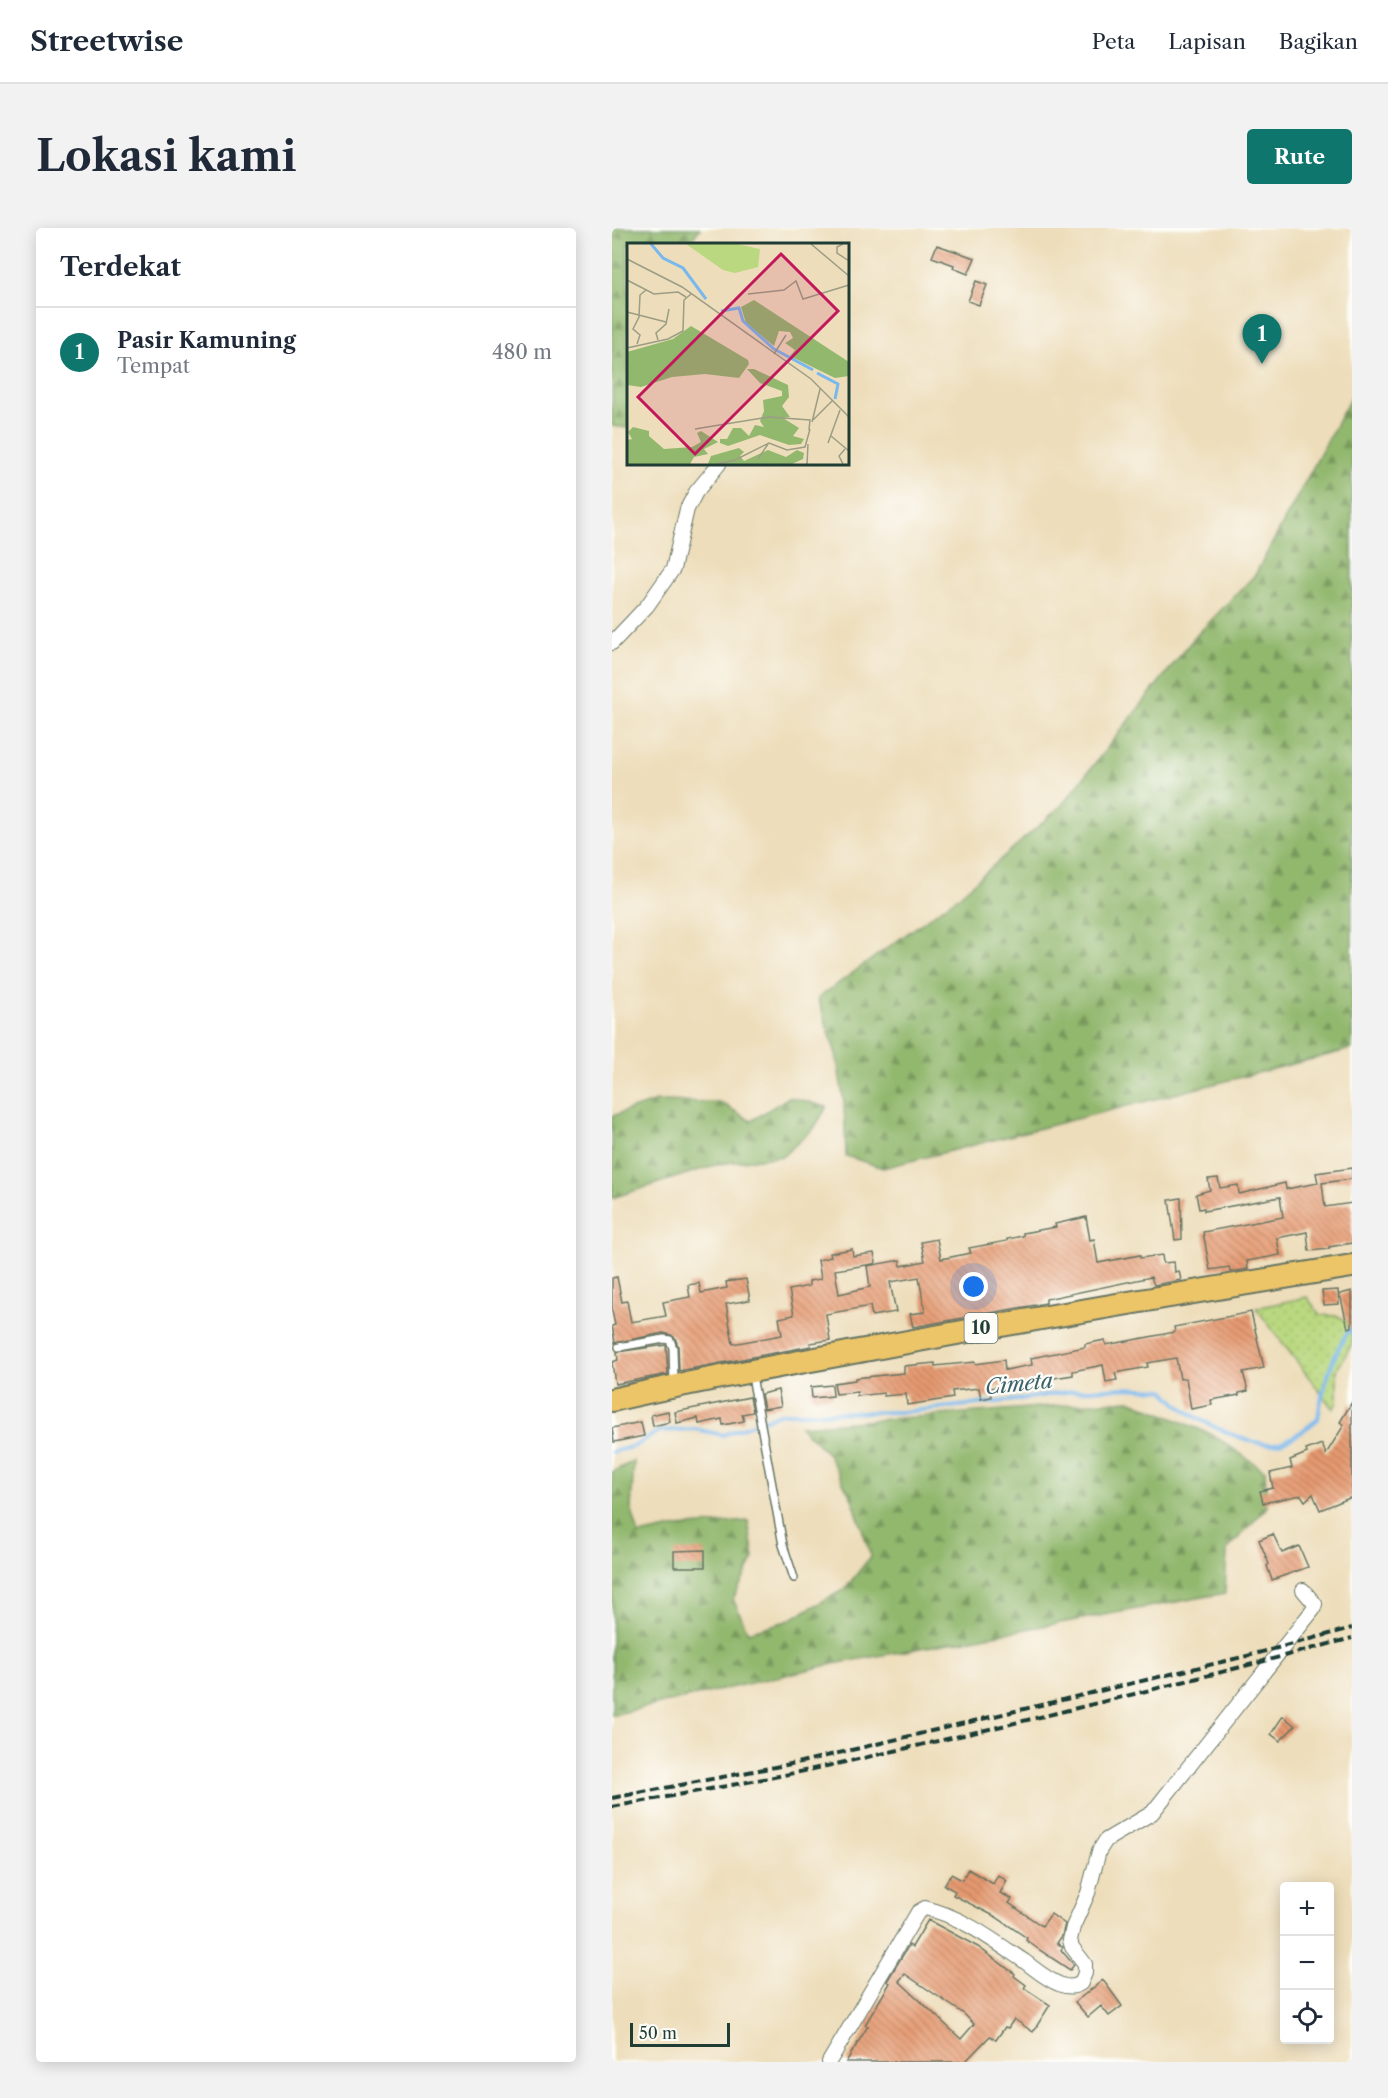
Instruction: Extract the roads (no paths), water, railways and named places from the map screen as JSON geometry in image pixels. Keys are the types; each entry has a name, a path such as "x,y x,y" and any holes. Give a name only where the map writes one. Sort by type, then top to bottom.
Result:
{"highway":[{"name":"10","path":"612,1400 751,1371 1120,1304 1352,1266"}],"street":[{"path":"612,643 647,606 673,569 687,509 696,492 718,465"},
{"path":"829,2062 918,1912 925,1908 936,1910 963,1923 1001,1945 1056,1983 1074,1987 1081,1983 1085,1973 1085,1964 1072,1947 1070,1940 1073,1927 1088,1893 1099,1851 1106,1840 1152,1813 1313,1610 1315,1604 1303,1590"}],"lane":[{"path":"619,1347 664,1339 670,1340 673,1348 674,1386"},
{"path":"751,1371 783,1545 794,1578"}],"waterway":[{"name":"Cimeta","path":"612,1452 635,1446 659,1431 695,1429 723,1435 782,1413 902,1412 1016,1400 1072,1391 1123,1388 1163,1390 1192,1415 1214,1427 1264,1444 1280,1443 1292,1438 1318,1419 1329,1371 1345,1336 1352,1327"}],"railway":[{"path":"612,1798 801,1762 1251,1655 1352,1628"},
{"path":"612,1807 804,1771 942,1740 1148,1691 1352,1638"}],"place":[{"name":"Pasir Kamuning","path":"1262,364"}]}
